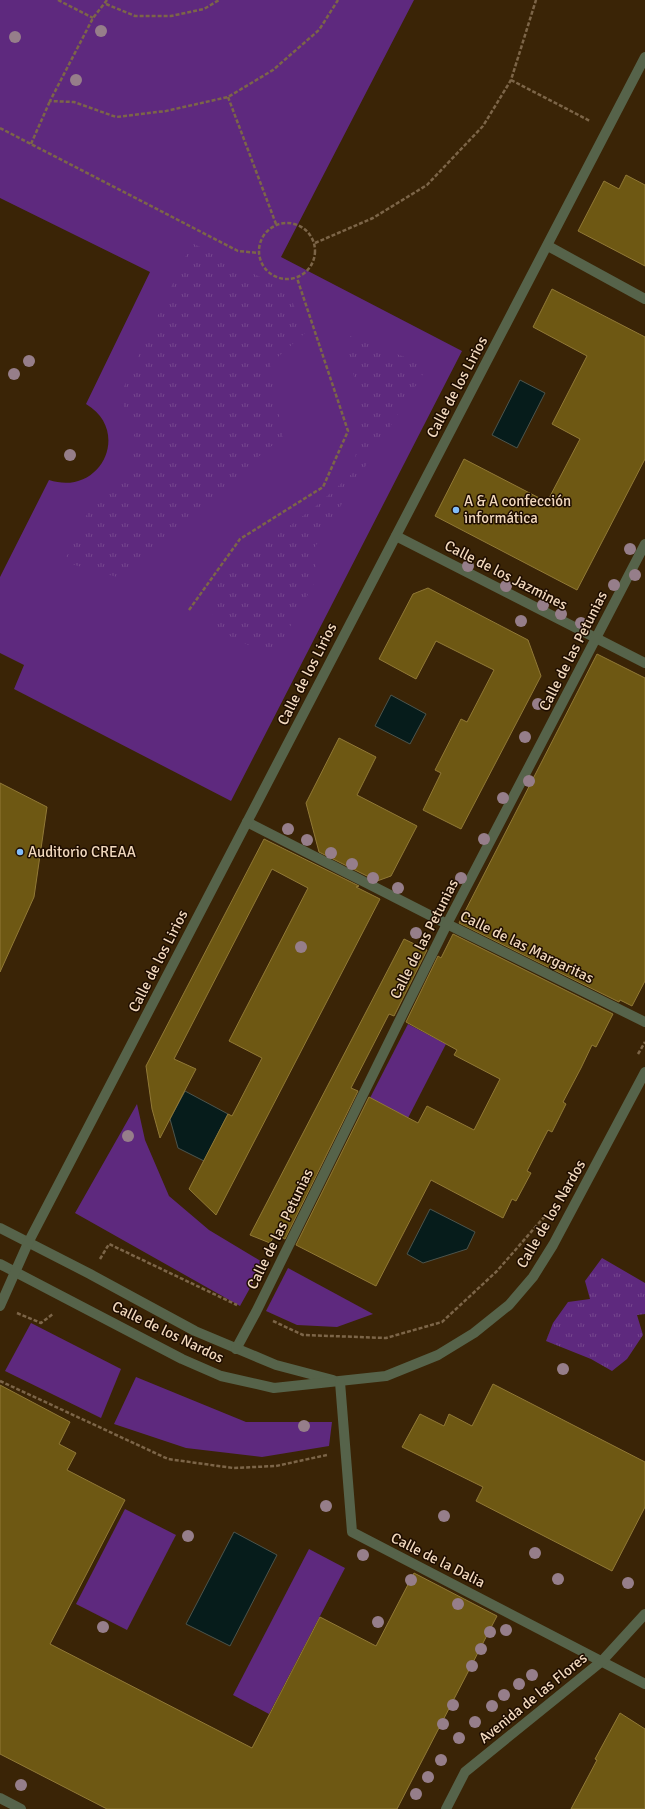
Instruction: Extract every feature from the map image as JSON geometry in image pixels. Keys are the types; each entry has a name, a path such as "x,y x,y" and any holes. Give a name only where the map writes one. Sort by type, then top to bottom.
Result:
{"street":[{"name":"Calle de los Lirios","path":"0,1306 28,1243 645,57"},
{"path":"548,246 645,299"},
{"name":"Calle de los Jazmines","path":"396,536 645,663"},
{"name":"Calle de las Petunias","path":"236,1349 256,1312 447,924 645,544"},
{"name":"Calle de las Margaritas","path":"247,822 447,924 645,1022"},
{"name":"Calle de los Nardos","path":"0,1264 182,1359 221,1376 274,1388 386,1376 438,1355 474,1333 509,1304 534,1277 553,1245 645,1072"},
{"name":"Calle de los Nardos","path":"0,1228 90,1274 195,1331 276,1365 340,1382"},
{"name":"Calle de la Dalia","path":"340,1382 352,1532 645,1684"},
{"name":"Avenida de las Flores","path":"446,1809 465,1772 602,1661 645,1614"},
{"path":"0,1798 21,1809"}],"path":[{"path":"58,0 93,18"},
{"path":"31,144 50,101 93,18 108,0"},
{"path":"106,4 135,16 171,16 204,9 219,0"},
{"path":"50,101 74,102 116,117 166,111 228,97 273,70 319,30 338,0"},
{"path":"315,243 373,218 427,185 483,126 511,80 536,0"},
{"path":"511,80 607,130"},
{"path":"228,97 276,224"},
{"path":"0,128 238,251 259,253"},
{"path":"292,222 306,229 315,243 315,257 309,270 297,278 280,278 265,269 259,253 263,236 276,224 292,222"},
{"path":"188,610 240,539 323,487 348,431 297,278"},
{"path":"638,1055 645,1042"},
{"path":"90,1274 109,1244 303,1335 386,1338 442,1322 497,1271 549,1211"},
{"path":"0,1306 41,1323 71,1301"},
{"path":"0,1381 168,1459 233,1468 276,1466 346,1451"}],"green space":[{"path":"0,0 414,0 281,257 462,351 231,801 14,689 24,665 0,653 0,577 49,480 67,483 83,479 96,471 104,458 108,444 107,430 100,416 86,404 150,272 0,198"},
{"path":"192,243 288,291 305,333 270,364 283,438 266,450 124,579 64,562 90,508 124,482 132,459 135,438 120,395"},
{"path":"342,333 428,366 315,547 316,580 273,657 211,627 218,580 316,506 354,472 361,402"},
{"path":"408,1024 446,1044 408,1118 370,1098"},
{"path":"137,1104 145,1140 169,1196 209,1230 264,1263 240,1306 75,1213"},
{"path":"602,1258 645,1283 645,1314 637,1315 643,1335 627,1359 612,1371 591,1359 546,1341 553,1323 568,1302 590,1299 585,1281"},
{"path":"288,1268 373,1314 337,1327 297,1325 266,1311"},
{"path":"31,1323 121,1369 101,1418 5,1371"},
{"path":"136,1377 246,1422 332,1422 329,1446 262,1457 186,1448 114,1424"},
{"path":"125,1509 176,1535 127,1630 76,1604"},
{"path":"309,1549 345,1568 269,1714 233,1695"}],"water":[{"path":"520,380 545,393 517,448 492,435"},
{"path":"391,695 426,714 410,744 375,726"},
{"path":"185,1091 228,1114 204,1161 178,1148 170,1119"},
{"path":"430,1209 475,1232 467,1249 423,1263 407,1254"},
{"path":"234,1532 277,1555 230,1646 186,1624"}],"building":[{"path":"626,175 645,185 645,266 578,231 604,181 619,189"},
{"path":"552,289 645,337 645,459 577,590 435,516 464,459 547,502 580,439 552,424 587,356 533,327"},
{"path":"428,588 528,640 541,676 461,829 423,810 441,773 435,770 461,719 467,722 494,670 436,641 416,679 379,659 413,594"},
{"path":"597,654 645,678 645,981 632,1006 620,1000 619,1002 459,923"},
{"path":"339,738 376,757 357,795 417,826 391,876 377,881 319,852 306,803"},
{"name":"Auditorio CREAA","path":"0,783 47,807 34,897 0,972"},
{"path":"264,839 359,886 356,887 380,899 216,1215 189,1189 228,1114 232,1116 262,1058 229,1041 308,888 272,869 174,1059 196,1069 160,1138 152,1109 146,1066"},
{"path":"453,934 613,1014 596,1047 592,1045 563,1102 566,1104 552,1132 548,1130 527,1171 531,1173 516,1201 512,1199 503,1218 431,1180 376,1286 296,1245 369,1097 418,1123 427,1106 474,1130 500,1079 454,1055 457,1050 406,1022 438,956 441,958"},
{"path":"404,939 427,950 394,1016 389,1014 351,1088 358,1091 285,1239 275,1234 270,1243 250,1235"},
{"path":"493,1384 645,1462 645,1507 612,1571 476,1501 483,1487 402,1447 420,1414 444,1426 449,1414 472,1426"},
{"path":"0,1385 70,1422 59,1444 76,1453 67,1470 125,1500 50,1644 252,1748 320,1617 376,1646 414,1573 497,1616 397,1809 107,1809 0,1754"},
{"path":"620,1713 645,1729 645,1809 571,1809 597,1760 595,1759"}],"place":[{"name":"A & A confección informática","path":"456,510"},
{"name":"Auditorio CREAA","path":"20,852"}]}
